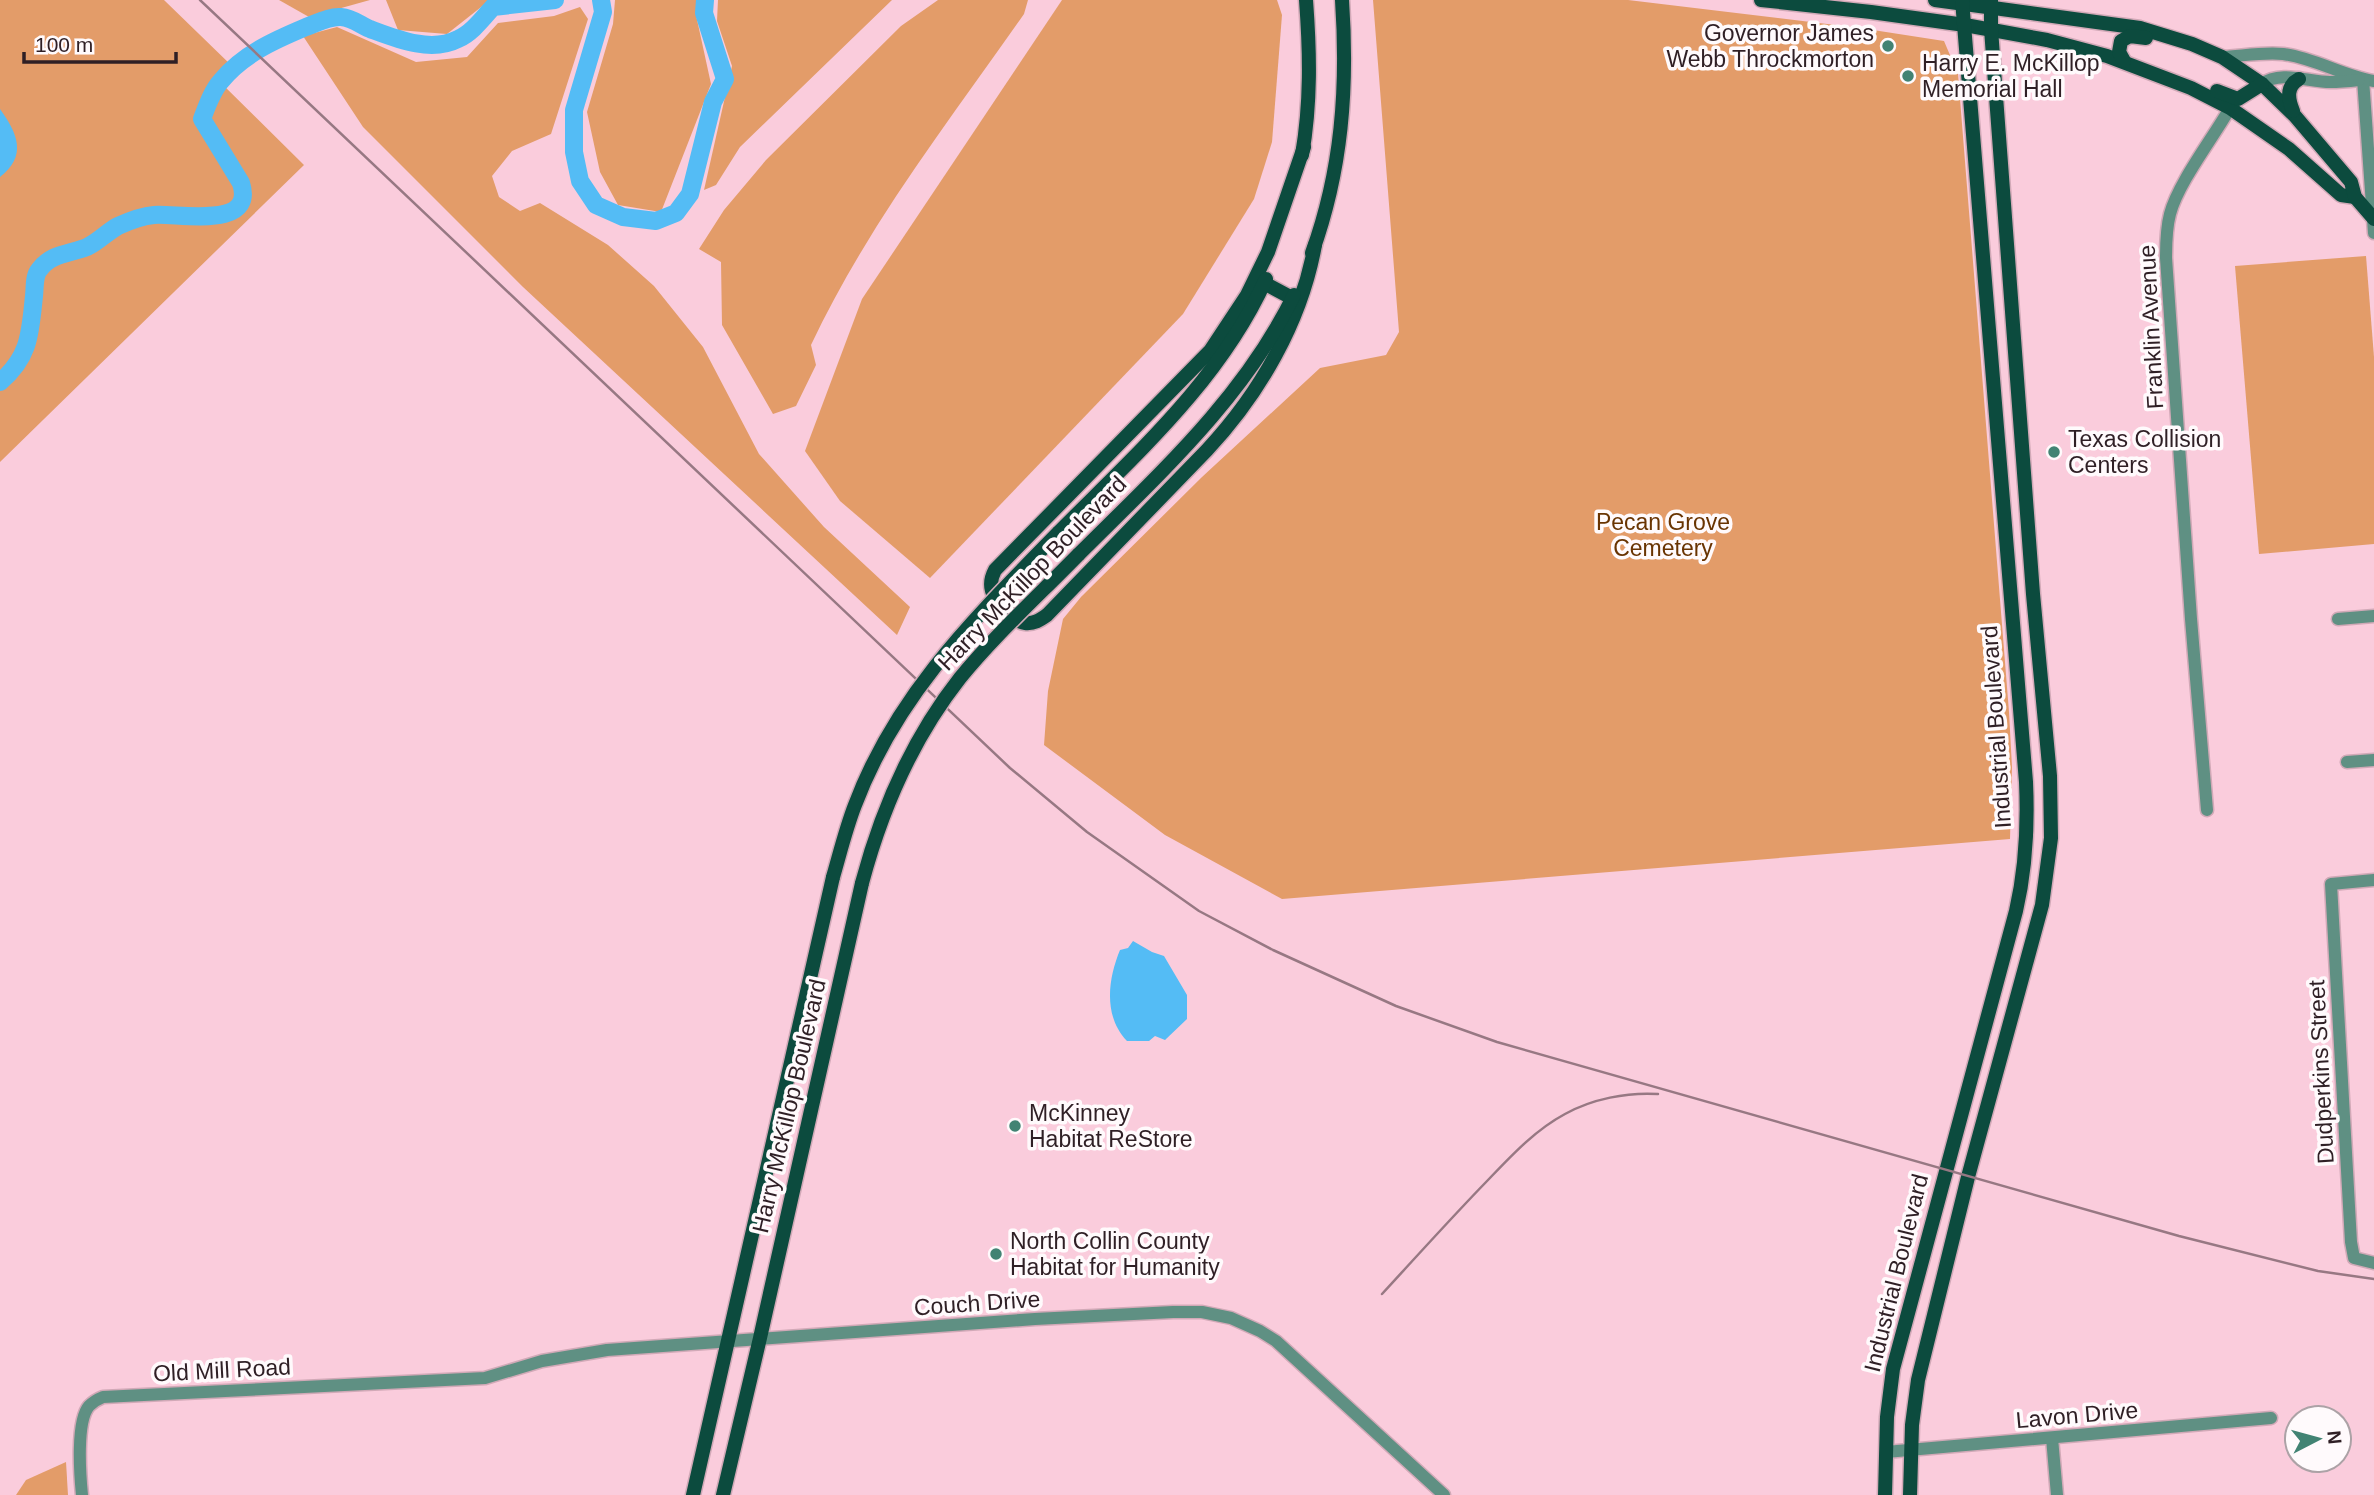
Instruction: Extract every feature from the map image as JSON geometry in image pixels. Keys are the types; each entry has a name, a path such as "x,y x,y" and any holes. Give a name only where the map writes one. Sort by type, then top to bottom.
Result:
{"main road":[{"name":"Harry McKillop Boulevard","path":"723,1495 862,883 883,815 905,764 925,728 961,677 1188,446 1260,355 1292,298 1315,245 1333,183 1342,129 1346,61 1342,0"},
{"path":"1761,0 1871,6 2084,49 2124,61 2191,88 2230,108 2289,149 2341,195 2356,197"},
{"path":"1935,0 1991,4 2140,28 2192,44 2222,57 2262,84 2295,116 2351,182 2356,197 2374,218"},
{"name":"Industrial Boulevard","path":"1885,1495 1887,1417 1893,1369 2017,903 2027,836 2026,782 1962,2"},
{"name":"Harry McKillop Boulevard","path":"693,1495 833,877 858,796 884,743 912,697 966,628 1192,397 1232,341 1264,283 1287,221 1304,146 1310,76 1306,3"},
{"name":"Industrial Boulevard","path":"1910,1495 1914,1406 1924,1351 2042,905 2051,838 2050,776 2033,594 1991,4"},
{"path":"2124,61 2119,45 2127,36 2175,45 2192,44"},
{"path":"2143,68 2183,75 2234,100 2246,96 2262,84"},
{"path":"2295,116 2289,93 2294,82 2299,79"},
{"path":"1304,146 1268,251 1247,295 1210,351 995,570 990,584 994,599 1015,618 1029,623 1046,615 1221,436 1260,381 1290,326 1309,278 1315,245"},
{"path":"1264,283 1292,298"},
{"path":"1992,366 2017,363"},
{"path":"1998,439 2023,437"},
{"path":"2007,565 2031,563"},
{"path":"2010,597 2033,594"},
{"path":"1987,1112 1976,1096 1986,1047 1984,1024 2009,1025"}],"street":[{"path":"2222,57 2283,54 2369,80"},
{"path":"2262,84 2274,78 2332,82 2369,80"},
{"path":"2369,80 2374,233"},
{"name":"Franklin Avenue","path":"2207,810 2190,605 2166,234 2170,213 2187,178 2230,108"},
{"path":"2339,619 2374,616"},
{"path":"2347,762 2374,760"},
{"name":"Dudperkins Street","path":"2374,880 2331,884 2351,1242 2354,1258 2374,1263"},
{"name":"Couch Drive","path":"450,1380 485,1378 542,1361 590,1352 760,1338 1154,1312 1194,1312 1222,1316 1250,1325 1276,1341 1444,1495"},
{"name":"Old Mill Road","path":"82,1495 83,1417 88,1407 103,1397 450,1380"},
{"name":"Lavon Drive","path":"1886,1452 2271,1418"},
{"path":"2052,1438 2057,1495"}],"green space":[{"path":"0,0 164,0 233,67 219,81 304,165 0,462"},
{"path":"279,0 370,0 309,17"},
{"path":"386,0 490,0 447,34 398,30"},
{"path":"615,0 697,0 696,15 711,84 661,212 618,205 600,172 587,112 613,24"},
{"path":"718,0 892,0 740,147 716,185 704,190 732,66 717,21"},
{"path":"938,0 1028,0 1024,14 910,175 857,258 811,345 816,365 796,406 773,414 722,325 721,262 699,249 724,210 766,160 901,26"},
{"path":"1062,0 1277,0 1282,15 1272,142 1254,199 1183,314 930,578 840,501 805,451 862,299"},
{"name":"Pecan Grove Cemetery","path":"1373,0 1628,0 1944,41 1958,74 2009,712 2012,767 2010,839 1282,899 1165,835 1044,745 1048,691 1063,619 1081,597 1202,477 1320,368 1386,355 1399,332"},
{"path":"580,7 588,19 551,134 512,151 492,176 499,197 520,211 540,203 608,245 654,286 703,347 759,454 824,527 910,607 897,635 523,287 363,127 303,36 337,27 416,62 467,57 498,23 554,16"},
{"path":"2366,256 2374,357 2374,544 2259,554 2235,266"},
{"path":"66,1462 68,1495 16,1495 26,1480"}],"water":[{"path":"0,109 15,136 17,153 14,161 0,177"},
{"path":"1133,941 1164,956 1187,995 1187,1019 1165,1040 1155,1036 1149,1041 1127,1041 1114,1020 1110,997 1113,973 1120,950 1128,948"}],"waterway":[{"path":"0,382 23,354 29,333 36,275 49,260 87,247 118,226 140,218 154,215 213,216 237,208 243,198 241,183 202,119 218,85 249,55 294,32 337,17 349,19 391,37 437,45 448,43 468,33 493,7 555,0"},
{"path":"601,0 603,12 574,110 574,152 580,181 596,205 623,217 656,221 676,213 690,194 713,102 725,79 704,13 705,0"}],"railway":[{"path":"200,0 1010,768 1087,832 1199,911 1273,950 1396,1006 1497,1042 2179,1236 2318,1271 2374,1279"},
{"path":"1382,1294 1506,1162 1554,1120 1598,1101 1622,1095 1658,1094"}],"place":[{"name":"Governor James Webb Throckmorton","path":"1888,46"},
{"name":"Harry E. McKillop Memorial Hall","path":"1908,76"},
{"name":"Texas Collision Centers","path":"2054,452"},
{"name":"McKinney Habitat ReStore","path":"1015,1126"},
{"name":"North Collin County Habitat for Humanity","path":"996,1254"}]}
